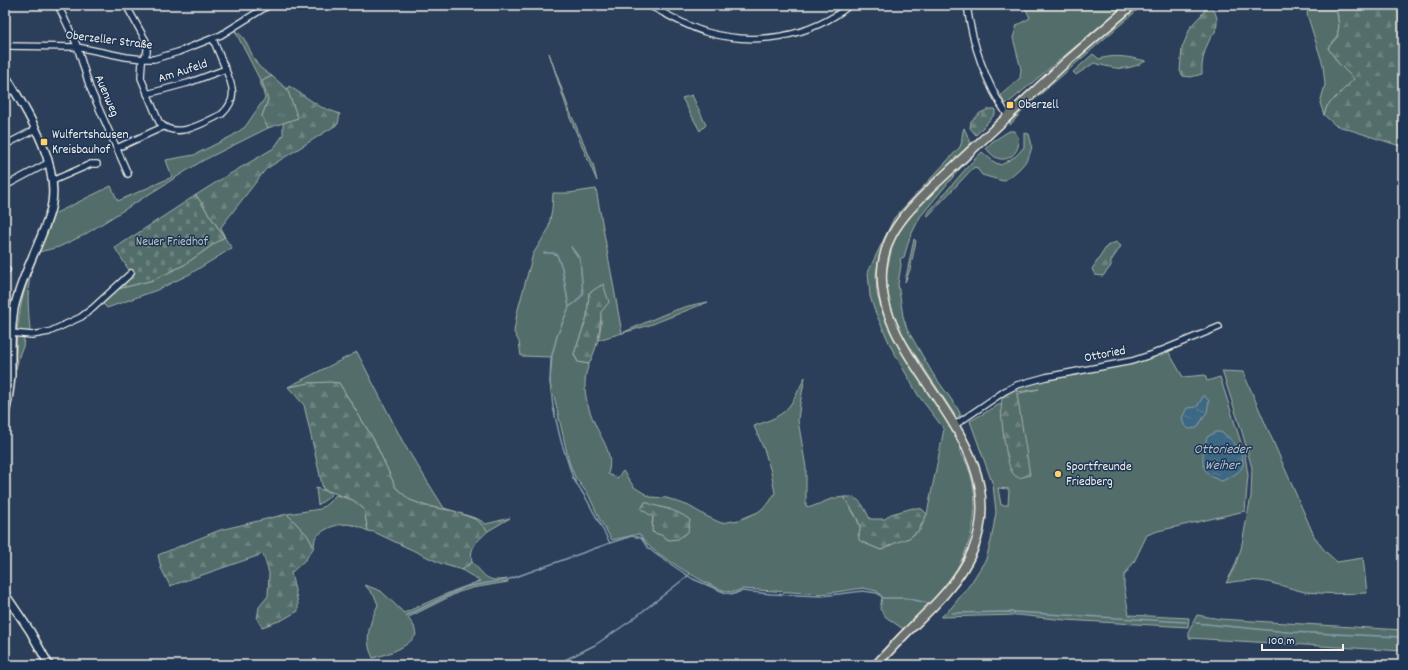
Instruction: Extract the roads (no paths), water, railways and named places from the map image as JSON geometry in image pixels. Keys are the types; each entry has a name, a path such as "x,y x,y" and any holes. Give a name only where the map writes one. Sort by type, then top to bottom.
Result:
{"main road":[{"path":"876,665 939,601 958,577 973,550 979,525 981,506 980,487 972,460 955,425 913,360 888,316 883,296 882,280 883,261 889,241 900,223 915,204 1008,116 1132,5"},
{"path":"5,75 36,129 48,163 52,182 52,201 50,212 21,282 14,311 11,334 11,376 5,414"},
{"path":"5,594 30,631 48,665"}],"street":[{"name":"Auenweg","path":"58,5 76,43 90,88 128,174"},
{"path":"126,5 146,41 147,52 143,59 141,78 159,122 163,127 178,131 185,130 222,114 232,100 232,84 213,39"},
{"name":"Oberzeller Straße","path":"5,46 77,47 143,59 164,57 213,39 227,32 269,5"},
{"path":"648,5 705,32 724,36 753,39 771,38 798,32 825,21 842,12 850,5"},
{"path":"967,5 969,25 975,46 998,101 1008,116"},
{"name":"Am Aufeld","path":"147,94 188,83 226,69"},
{"path":"5,94 14,89"},
{"path":"116,148 163,127"},
{"path":"5,145 36,129"},
{"path":"5,186 48,163"},
{"path":"52,182 91,164 97,164"},
{"path":"11,334 32,335 49,332 81,317 131,273"},
{"name":"Ottoried","path":"955,425 1017,385 1132,361 1219,327"}],"water":[{"name":"Ottorieder Weiher","path":"1204,395 1209,401 1207,412 1197,428 1189,429 1184,425 1182,418 1187,408 1197,407"},
{"name":"Ottorieder Weiher","path":"1216,432 1226,435 1235,444 1243,460 1243,465 1239,471 1222,481 1208,474 1203,464 1207,437"}],"waterway":[{"path":"569,307 583,294 580,259 571,247"},
{"path":"544,253 553,253 557,255 562,268 569,307 557,336 551,359 550,382 553,407 561,441 573,478 586,498 610,543 632,536 641,538 648,548 693,579 726,593 734,594 741,591 822,596 863,591 877,593 883,598 905,598 928,603"},
{"path":"406,616 465,587 510,579 610,543"},
{"path":"560,665 565,660 595,645 629,622 689,575"},
{"path":"952,613 1013,612 1186,622"},
{"path":"1196,623 1288,632 1403,637"}],"place":[{"name":"Oberzell","path":"1010,105"},
{"name":"Wulfertshausen Kreisbauhof","path":"44,142"},
{"name":"Sportfreunde Friedberg","path":"1058,474"}],"park label":[{"name":"Neuer Friedhof","path":"172,242"}]}
